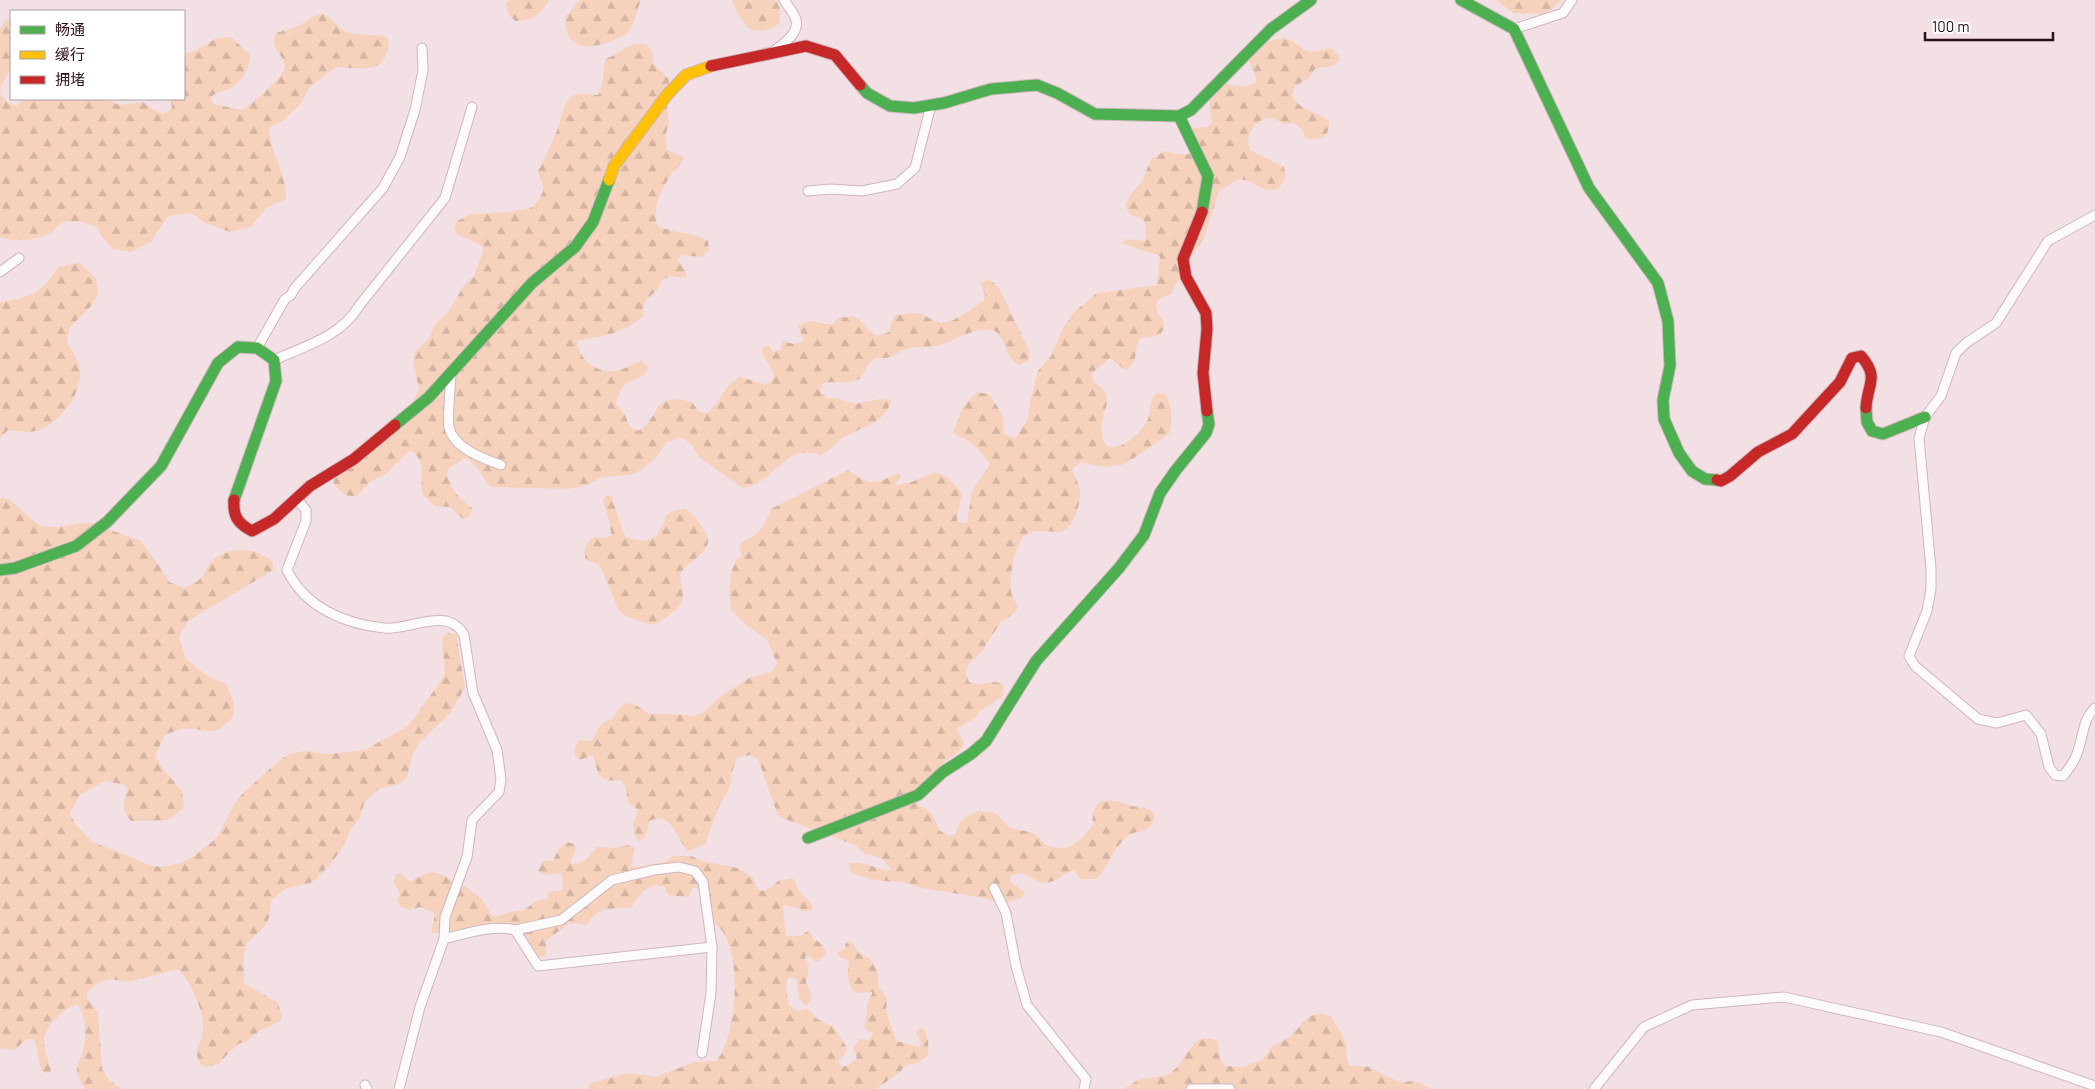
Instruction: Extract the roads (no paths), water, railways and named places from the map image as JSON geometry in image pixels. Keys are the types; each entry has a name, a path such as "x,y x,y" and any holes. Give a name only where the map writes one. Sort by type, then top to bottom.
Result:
{"street":[{"path":"772,53 792,36 797,25 796,18 784,0"},
{"path":"0,570 15,568 76,546 107,522 161,466 218,363 238,346 257,348 274,360 276,381 234,497 232,513 238,524 252,531 274,519 310,486 354,460 429,397 532,283 575,247 593,222 614,166 667,95 686,75 719,63 806,46 836,56 867,93 890,106 914,108 991,90 1037,86 1057,93 1095,114 1179,116 1191,110 1271,29 1311,0"},
{"path":"1461,0 1514,29 1589,188 1658,283 1668,321 1670,366 1663,400 1664,418 1679,453 1692,471 1705,479 1721,481 1730,476 1758,452 1792,434 1840,382 1852,358 1861,356 1869,366 1870,379 1864,411 1866,423 1872,431 1883,434 1925,418"},
{"path":"1514,29 1563,13 1572,0"},
{"path":"257,348 285,299 291,295 294,289 383,188 400,157 414,110 423,70 422,48"},
{"path":"808,191 832,189 862,191 897,184 915,168 930,105"},
{"path":"274,360 335,332 354,314 445,198 472,107"},
{"path":"808,838 918,795 928,789 941,773 974,753 986,742 1020,683 1036,662 1107,583 1112,574 1144,535 1150,525 1151,512 1161,492 1206,433 1209,424 1203,373 1207,329 1206,313 1186,278 1184,259 1202,215 1208,176 1179,116"},
{"path":"2095,215 2048,241 1996,323 1956,353 1941,396 1925,418 1919,438 1931,569 1931,589 1925,618 1909,656 1912,661 1978,720 1996,723 2026,715 2041,734 2049,767 2055,775 2063,776 2070,768 2077,755 2087,719 2095,708"},
{"path":"0,272 19,258"},
{"path":"451,372 449,428 460,443 476,457 501,465"},
{"path":"296,499 306,510 306,521 287,570 293,582 325,612 338,618 384,628 429,621 451,622 460,627 464,635 473,693 497,750 501,779 498,792 472,820 466,857 445,917 444,938 420,1007 399,1089"},
{"path":"444,938 487,930 515,930 561,920 612,880 654,870 679,867 695,871 703,882 712,947 711,993 702,1053"},
{"path":"994,888 1006,913 1016,966 1027,1005 1086,1078 1084,1089"},
{"path":"515,930 538,966 712,947"},
{"path":"1594,1089 1644,1027 1692,1005 1784,997 1941,1032 2095,1086"},
{"path":"1190,1089 1230,1089"}]}
